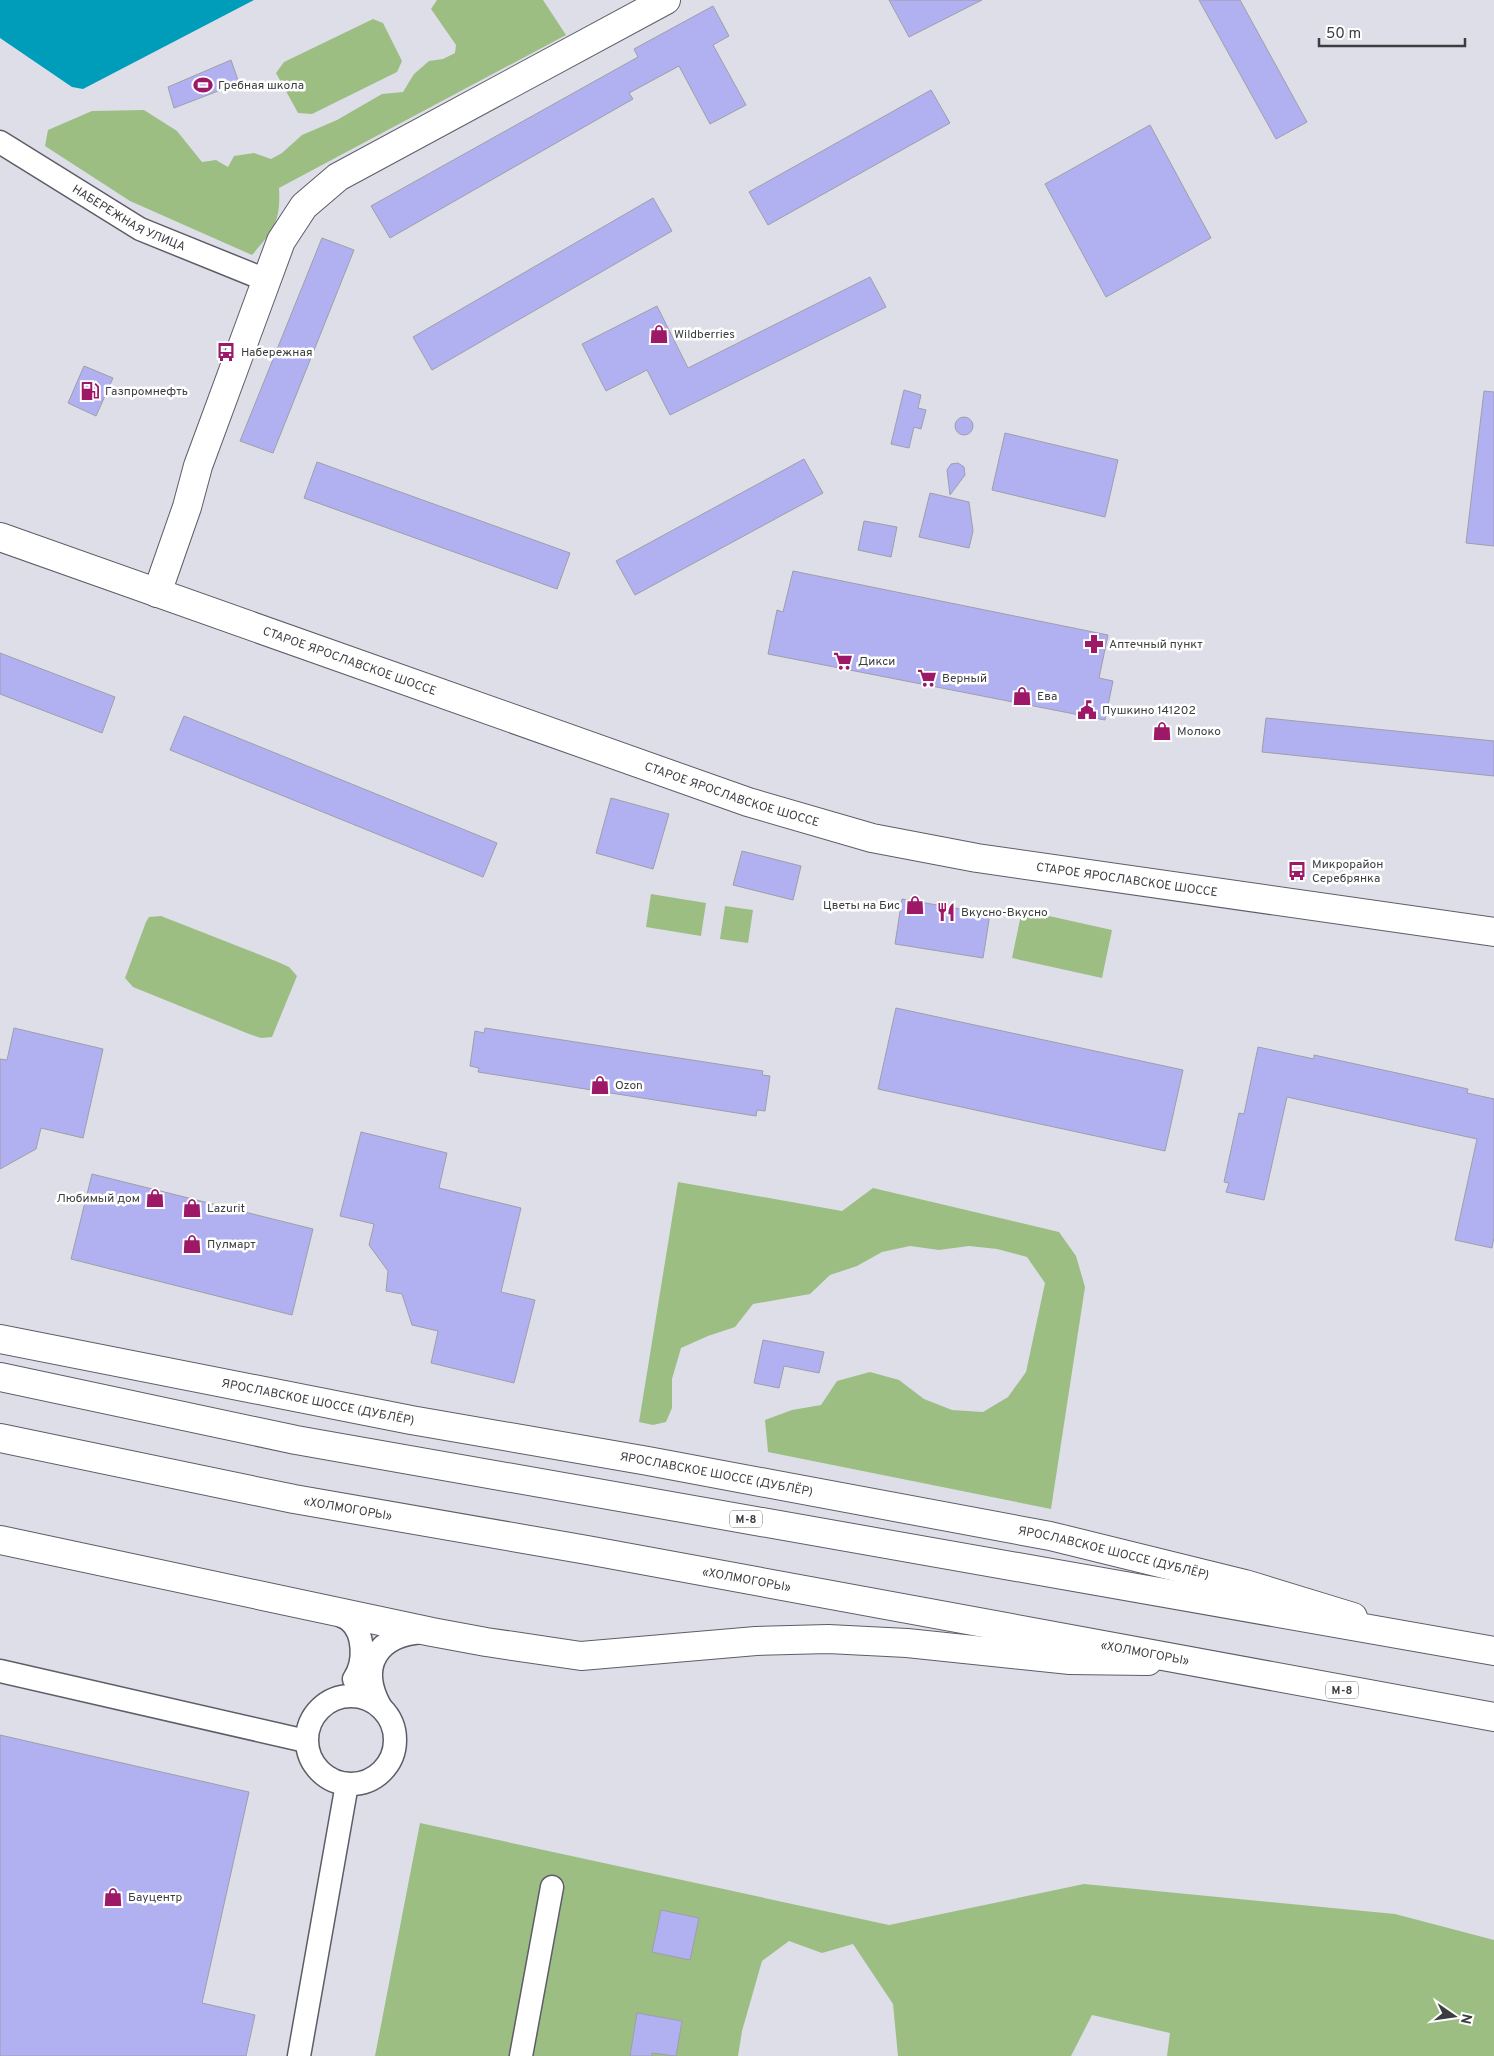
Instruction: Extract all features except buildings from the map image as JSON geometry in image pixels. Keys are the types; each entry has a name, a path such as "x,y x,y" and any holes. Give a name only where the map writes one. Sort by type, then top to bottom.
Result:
{"main road":[{"path":"157,593 187,507 198,466 266,280 281,241 304,206 338,177 666,0"},
{"name":"СТАРОЕ ЯРОСЛАВСКОЕ ШОССЕ","path":"0,537 748,802 872,838 977,858 1494,932"},
{"name":"ЯРОСЛАВСКОЕ ШОССЕ (ДУБЛЁР)","path":"0,1339 411,1420 648,1461 1050,1536 1245,1584 1426,1639"},
{"name":"М-8","path":"0,1377 296,1440 1426,1639 1488,1648"},
{"name":"«ХОЛМОГОРЫ»","path":"0,1438 294,1499 587,1550 1494,1717"},
{"path":"0,1540 432,1632 581,1656 756,1641 828,1639 907,1643 1070,1660 1191,1661"}],"street":[{"name":"НАБЕРЕЖНАЯ УЛИЦА","path":"0,142 140,229 266,280"},
{"path":"332,1611 349,1620 357,1630 361,1642 361,1660 358,1674 339,1696 322,1706 315,1713 307,1731 306,1741 312,1761 318,1770 331,1780 347,1784 368,1780 378,1775 392,1757 395,1735 392,1724 372,1690 371,1677 376,1654 385,1644 396,1637 432,1632"},
{"path":"0,1671 306,1741"},
{"path":"339,1696 360,1696 380,1706"},
{"path":"299,2056 347,1784"},
{"path":"521,2056 552,1887"}],"green space":[{"path":"437,0 543,0 566,35 279,188 279,209 274,225 266,239 252,255 130,201 45,146 48,130 92,111 144,110 177,131 202,162 216,160 228,167 234,156 254,153 271,159 282,153 302,135 337,120 382,94 403,92 414,74 429,61 443,59 455,53 456,45 431,9"},
{"path":"373,19 383,23 402,61 397,72 312,114 298,113 276,73 284,62"},
{"path":"651,894 706,903 701,936 646,927"},
{"path":"725,906 753,910 748,943 720,939"},
{"path":"1022,910 1112,930 1102,978 1012,958"},
{"path":"161,916 289,967 297,976 272,1037 261,1038 249,1034 133,987 125,978 146,922 149,917"},
{"path":"678,1182 842,1211 873,1188 1059,1232 1076,1256 1085,1287 1051,1509 768,1452 765,1420 792,1410 821,1405 837,1381 870,1372 899,1380 924,1399 952,1410 983,1412 1008,1397 1026,1372 1045,1283 1027,1257 997,1249 969,1246 939,1250 910,1246 882,1252 857,1266 830,1275 810,1294 753,1304 735,1327 681,1348 672,1379 672,1408 666,1422 653,1425 639,1422"},
{"path":"420,1823 889,1925 1084,1884 1395,1914 1494,1940 1494,2056 1167,2056 1170,2033 1092,2015 1071,2056 898,2056 893,2004 853,1944 822,1953 789,1941 762,1961 742,2031 738,2056 375,2056"}],"water":[{"path":"0,0 254,0 83,89 72,87 0,38"}],"place":[{"name":"Гребная школа","path":"203,85"},
{"name":"Wildberries","path":"659,334"},
{"name":"Набережная","path":"226,352"},
{"name":"Газпромнефть","path":"90,391"},
{"name":"Аптечный пункт","path":"1094,644"},
{"name":"Дикси","path":"843,661"},
{"name":"Верный","path":"927,678"},
{"name":"Ева","path":"1022,696"},
{"name":"Пушкино 141202","path":"1087,710"},
{"name":"Молоко","path":"1162,731"},
{"name":"Микрорайон Серебрянка","path":"1297,871"},
{"name":"Цветы на Бис","path":"915,905"},
{"name":"Вкусно-Вкусно","path":"946,912"},
{"name":"Ozon","path":"600,1085"},
{"name":"Любимый дом","path":"155,1198"},
{"name":"Lazurit","path":"192,1208"},
{"name":"Пулмарт","path":"192,1244"},
{"name":"Бауцентр","path":"113,1897"}]}
